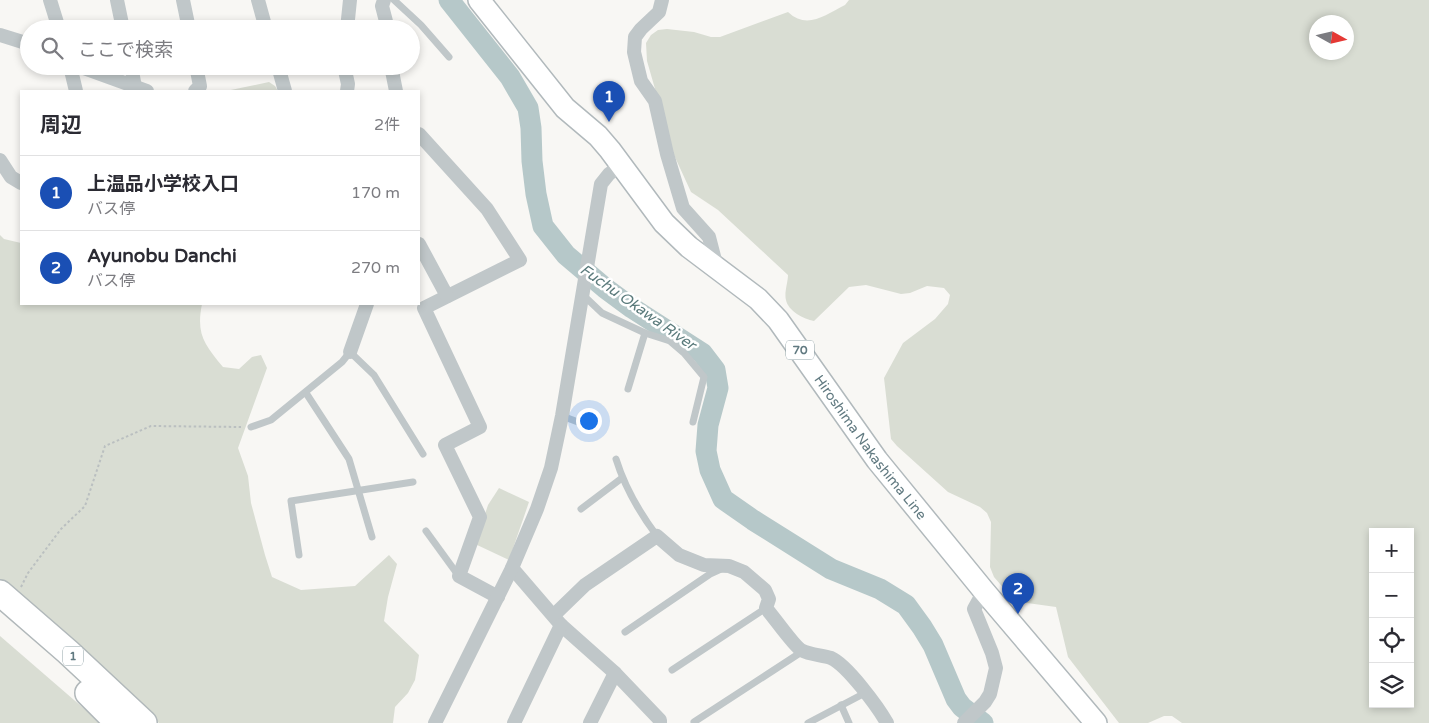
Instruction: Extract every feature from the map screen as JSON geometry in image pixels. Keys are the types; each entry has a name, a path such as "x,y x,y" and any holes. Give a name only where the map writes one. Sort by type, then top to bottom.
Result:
{"highway":[{"name":"1","path":"9,593 68,652 144,723"},
{"name":"1","path":"0,614 60,666 118,723"}],"main road":[{"name":"Hiroshima Nakashima Line","path":"479,0 565,108 598,136 664,223 689,247 758,299 778,320 877,460 984,592 1096,723"}],"street":[{"path":"50,0 56,20"},
{"path":"117,0 121,20"},
{"path":"183,0 187,20"},
{"path":"258,0 264,20"},
{"path":"348,20 350,0"},
{"path":"384,0 382,6 386,20"},
{"path":"662,0 659,12 635,36 634,52 641,81 655,101 682,208 709,237 717,268"},
{"path":"0,35 20,41"},
{"path":"72,75 76,90"},
{"path":"103,75 141,89"},
{"path":"135,75 141,89"},
{"path":"196,90 200,86 198,75"},
{"path":"281,75 285,90"},
{"path":"346,75 347,90"},
{"path":"393,75 396,90"},
{"path":"420,135 487,209 520,260 424,308 480,427 445,445 480,517 459,576 498,596"},
{"path":"0,160 12,177 20,182"},
{"path":"435,723 512,568 538,509 551,468 562,416 601,184 608,174 621,165"},
{"path":"420,246 447,296"},
{"path":"350,352 367,305"},
{"path":"514,723 558,620 585,585 657,536 679,556 704,565 729,566 744,572 765,590 768,599 766,608 800,649 833,659 865,693 879,710 886,723"},
{"path":"512,568 558,620 615,673 660,720 660,723"},
{"path":"964,722 985,702 990,694 996,668 974,609 984,592"},
{"path":"590,723 615,673"}],"lane":[{"path":"394,0 416,20"},
{"path":"420,23 449,57"},
{"path":"583,291 602,313 644,333 670,341 684,353 704,376 693,422"},
{"path":"628,390 644,333"},
{"path":"251,427 272,420 342,362 350,352 374,375 423,454"},
{"path":"306,393 349,459 360,490 372,537"},
{"path":"562,416 594,428"},
{"path":"616,460 622,478 640,515 657,536"},
{"path":"581,509 622,478"},
{"path":"299,555 291,501 413,482"},
{"path":"426,531 459,576"},
{"path":"625,632 710,574 729,566"},
{"path":"672,670 766,608"},
{"path":"694,722 804,651"},
{"path":"808,723 865,693"},
{"path":"842,705 849,723"}],"path":[{"path":"9,593 28,574 61,529 85,506 105,446 150,426 251,427"}],"shaded area":[{"path":"849,0 1429,0 1429,723 1182,723 1172,716 1164,716 1148,723 1119,723 1068,657 1056,607 1020,602 1012,598 994,577 990,567 991,522 987,513 980,507 948,492 891,439 884,378 903,343 935,319 948,304 950,295 944,288 927,286 910,293 901,294 866,285 849,287 814,321 801,316 787,304 788,275 718,210 691,192 674,155 647,61 646,43 651,35 658,30 667,29 720,37 788,12 802,20 816,19 845,5"},
{"path":"269,82 277,90 231,90"},
{"path":"0,235 4,239 20,243 20,305 202,305 200,323 203,338 206,345 223,367 239,369 252,357 261,355 267,368 238,448 248,476 251,503 272,577 301,590 355,586 389,555 397,564 384,621 419,655 415,680 408,693 395,707 393,723 159,723 102,669 0,580"},
{"path":"499,488 529,502 509,560 475,544 488,505"},
{"path":"0,636 96,719 100,723 0,723"}],"waterway":[{"name":"Fuchu Okawa River","path":"449,0 510,77 528,108 536,194 543,226 566,255 605,288 632,308 702,353 715,370 718,388 708,425 706,451 710,470 723,499 831,569 880,589 906,605 933,645 956,699 962,707 983,723"}],"place":[{"name":"上温品小学校入口","path":"609,122"},
{"name":"Ayunobu Danchi","path":"1018,614"}]}
